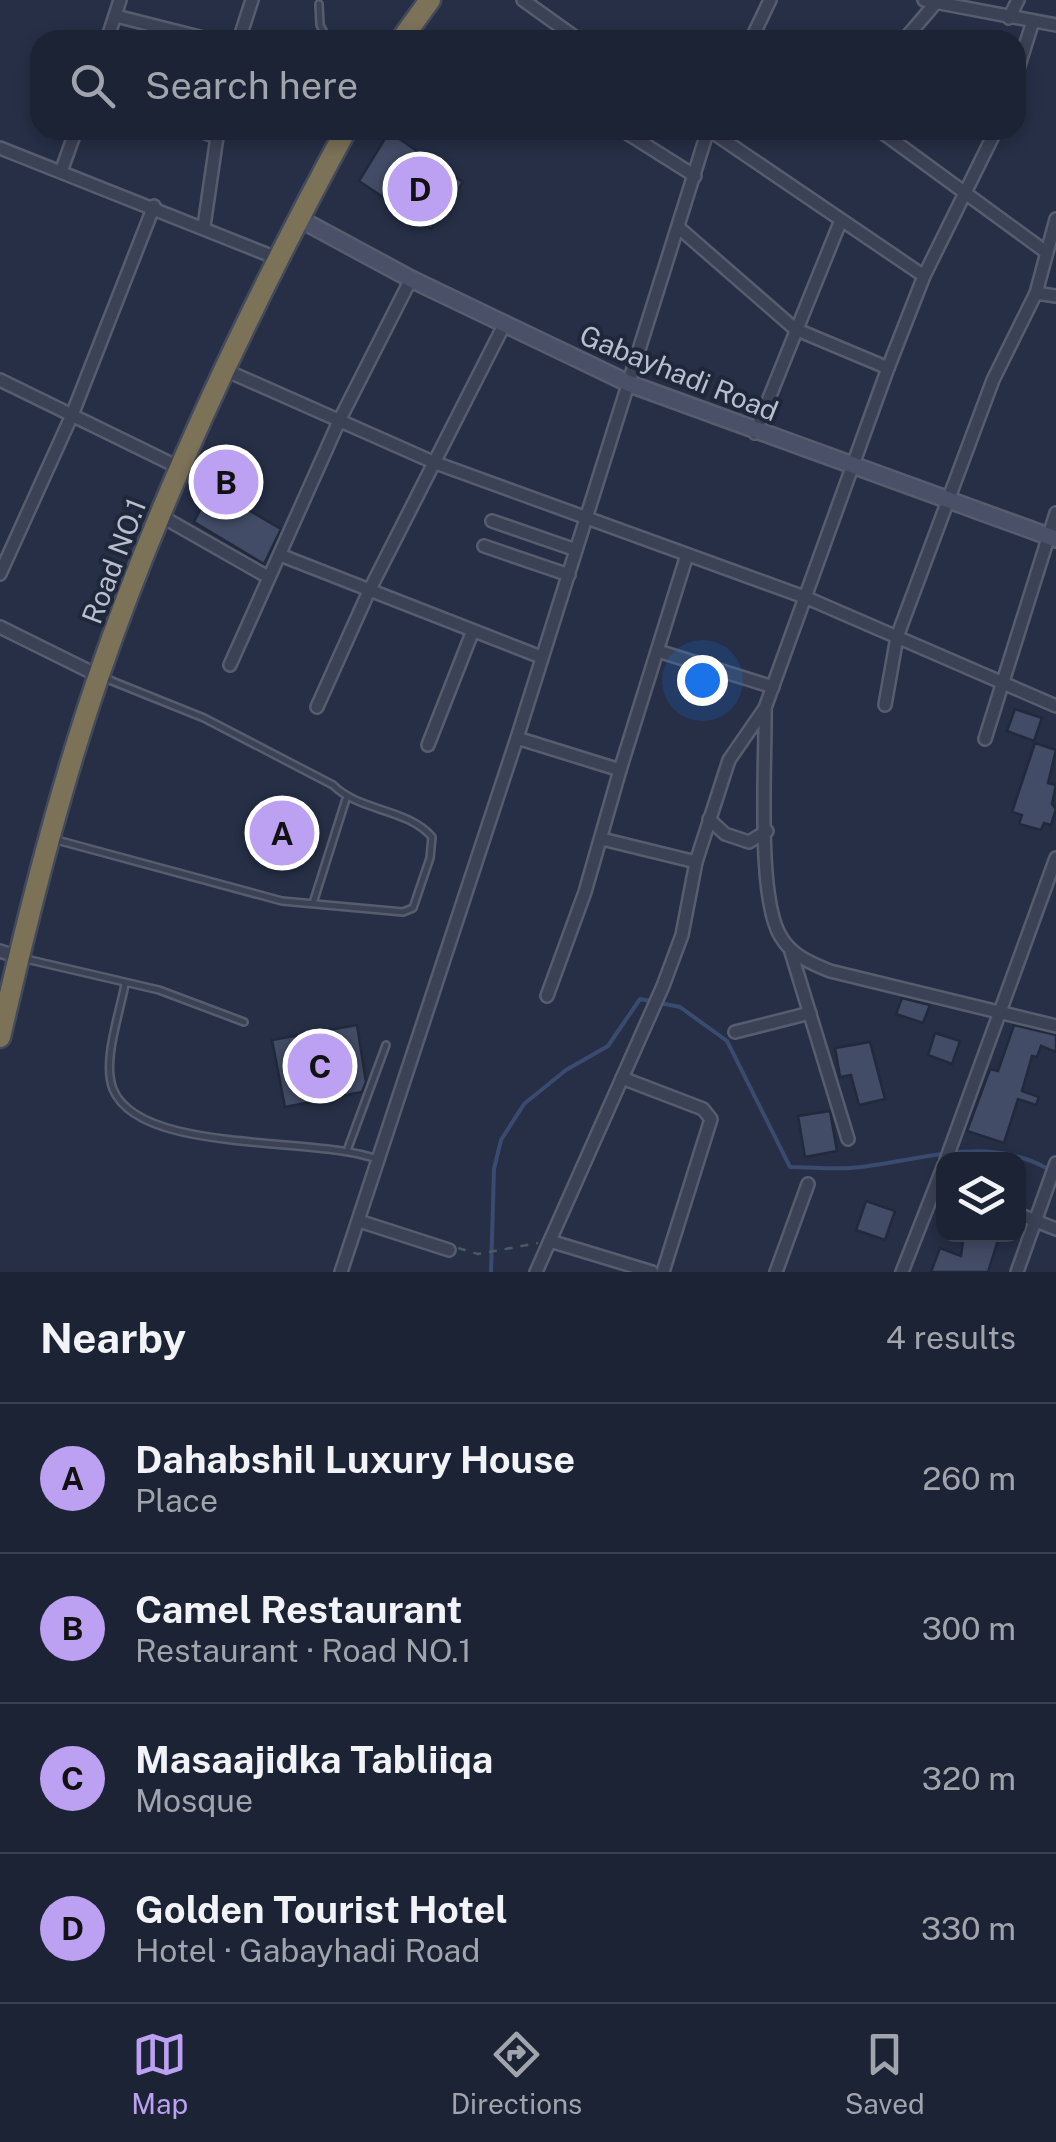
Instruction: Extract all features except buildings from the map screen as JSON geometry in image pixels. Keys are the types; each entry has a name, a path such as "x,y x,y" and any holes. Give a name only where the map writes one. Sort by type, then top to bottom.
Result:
{"highway":[{"path":"408,30 430,0"},
{"name":"Road NO.1","path":"0,1037 9,954 99,676 180,468 298,218 341,140"}],"street":[{"path":"111,30 120,0"},
{"path":"242,30 252,0"},
{"path":"523,0 565,30"},
{"path":"756,30 770,0"},
{"path":"1008,18 1018,0"},
{"path":"911,30 929,2 1056,25"},
{"path":"116,16 171,30"},
{"path":"1026,44 1033,21"},
{"path":"556,30 559,26"},
{"path":"62,170 72,140"},
{"path":"204,226 217,140"},
{"path":"638,140 694,176"},
{"path":"341,1272 517,738 705,140"},
{"path":"723,140 924,276"},
{"path":"893,140 1046,252"},
{"path":"536,1272 651,1016 682,936 696,862 729,760 765,708 924,276 991,140"},
{"path":"0,148 154,206 279,259"},
{"path":"0,574 72,415 154,206"},
{"name":"Gabayhadi Road","path":"298,218 411,279 630,384 755,433 1052,538"},
{"path":"885,705 897,638 993,380 1036,293 1056,218"},
{"path":"755,433 841,220"},
{"path":"678,227 795,329 888,368"},
{"path":"230,665 340,419 411,279"},
{"path":"1036,293 1056,296"},
{"path":"317,708 369,591 504,325"},
{"path":"225,370 433,462 807,598 999,685 1056,706"},
{"path":"0,380 180,468"},
{"path":"985,739 999,685 1052,538 1056,512"},
{"path":"161,516 268,577"},
{"path":"492,521 576,550"},
{"path":"484,546 569,575"},
{"path":"280,555 541,657"},
{"path":"547,996 602,839 687,555"},
{"path":"0,627 99,676"},
{"path":"428,745 472,633"},
{"path":"658,651 774,686"},
{"path":"765,708 768,902 775,927 790,948 848,1139"},
{"path":"517,738 620,770"},
{"path":"709,819 736,840 749,842 767,831"},
{"path":"602,839 696,862"},
{"path":"949,1152 1056,860"},
{"path":"790,948 830,971 1056,1026"},
{"path":"735,1032 810,1013"},
{"path":"622,1078 703,1109 711,1119 663,1272"},
{"path":"1017,1272 1056,1163"},
{"path":"776,1272 808,1184"},
{"path":"902,1272 936,1193"},
{"path":"1026,1217 1056,1228"},
{"path":"358,1221 449,1250"},
{"path":"550,1241 652,1272"}],"lane":[{"path":"319,4 323,30"},
{"path":"49,838 282,902 314,901 404,912 413,908 430,858 432,837 422,825 346,798 332,785 204,718 99,676"},
{"path":"314,901 346,798"},
{"path":"9,954 159,990 244,1022"},
{"path":"125,984 110,1068 112,1087 133,1113 178,1131 223,1140 348,1148 379,1160"},
{"path":"348,1148 386,1045"}],"path":[{"path":"449,1250 486,1252 550,1241"}],"waterway":[{"path":"491,1272 494,1169 501,1140 524,1104 566,1070 608,1046 640,999 680,1007 727,1041 790,1167 852,1168 982,1151 1028,1160 1052,1171"}],"place":[{"name":"Golden Tourist Hotel","path":"420,189"},
{"name":"Camel Restaurant","path":"226,482"},
{"name":"Dahabshil Luxury House","path":"282,833"},
{"name":"Masaajidka Tabliiqa","path":"320,1066"}]}
